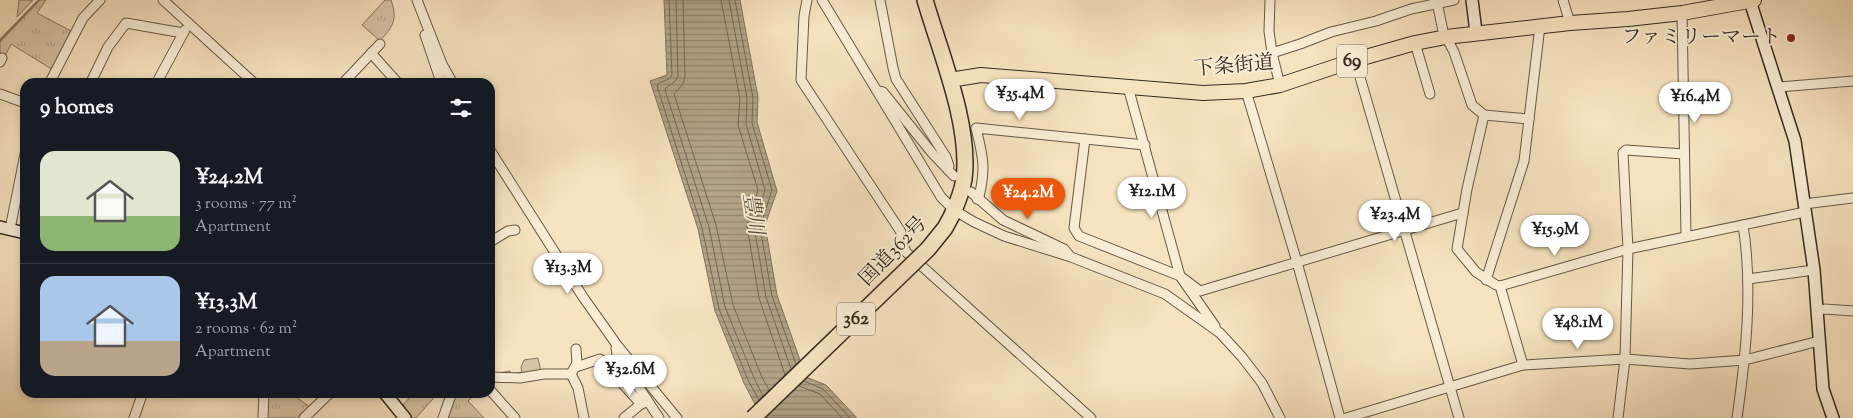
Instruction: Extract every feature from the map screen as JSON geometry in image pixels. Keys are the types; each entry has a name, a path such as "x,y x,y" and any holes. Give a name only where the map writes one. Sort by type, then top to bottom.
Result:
{"highway":[{"name":"362","path":"925,0 950,80 964,138 964,179 953,213"},
{"name":"国道362号","path":"753,418 928,249 940,235 953,213"}],"main road":[{"name":"下条街道","path":"950,80 981,75 1202,93 1246,91 1280,85 1355,60 1415,43 1446,37 1476,32 1682,13 1751,0"}],"street":[{"path":"52,78 83,18 100,0"},
{"path":"163,0 249,78"},
{"path":"417,0 442,64 450,78"},
{"path":"807,0 804,16 801,80 901,232 901,239 906,252 1091,418"},
{"path":"822,0 940,197 953,213 1004,236 1071,257 1165,294 1220,333"},
{"path":"877,91 883,92 932,153 951,173 946,157 896,79 880,0"},
{"path":"1270,0 1272,53 1280,85"},
{"path":"1272,53 1331,32 1376,21 1434,1 1448,2 1454,0"},
{"path":"1472,0 1476,32"},
{"path":"1563,0 1570,23"},
{"path":"1751,0 1794,141 1814,270 1823,389 1832,418"},
{"path":"1434,1 1438,7 1443,31 1454,52 1472,106 1484,115 1529,119"},
{"path":"1682,13 1686,236"},
{"path":"424,20 422,27 440,78"},
{"path":"93,78 108,47 126,23 183,33"},
{"path":"159,78 189,24"},
{"path":"1486,280 1524,160 1540,26"},
{"path":"1415,43 1430,94"},
{"path":"348,78 380,44"},
{"path":"371,54 393,78"},
{"path":"1355,60 1459,418"},
{"path":"1779,87 1853,81"},
{"path":"1128,87 1128,93 1180,276 1220,333 1262,383 1280,418"},
{"path":"1246,91 1297,262 1340,418"},
{"path":"0,94 20,101"},
{"path":"1484,115 1457,249 1476,272 1486,280 1500,286 1628,249 1743,225 1805,208 1853,198"},
{"path":"1071,257 1064,249 1003,220 974,196 980,195 984,171 976,128 1144,145"},
{"path":"1085,139 1074,228 1079,236 1180,276 1200,291 1463,214"},
{"path":"1618,418 1625,359 1628,249 1623,153 1626,150 1684,154"},
{"path":"495,158 578,289 617,344 677,418"},
{"path":"20,172 5,228 20,232"},
{"path":"1737,418 1745,360 1748,279 1743,225"},
{"path":"495,239 508,231 515,230"},
{"path":"1748,279 1814,270"},
{"path":"1500,286 1523,365"},
{"path":"1817,311 1825,309 1853,311"},
{"path":"1346,418 1523,365 1625,359 1690,364 1745,360 1819,341"},
{"path":"617,344 617,354 645,403"},
{"path":"576,349 573,371 584,418"},
{"path":"495,377 520,378 573,371 600,359 659,418"},
{"path":"495,396 515,418"},
{"path":"134,418 141,398"},
{"path":"263,418 264,398"},
{"path":"304,418 325,398"},
{"path":"389,398 404,418"},
{"path":"443,418 450,398"},
{"path":"624,418 645,403"}],"green space":[{"path":"19,0 33,0 17,17"},
{"path":"40,0 46,0 37,13 73,32 53,70 11,44 4,58 0,54 0,42"},
{"path":"385,0 391,0 394,18 391,27 380,41 362,25"},
{"path":"538,358 541,372 519,376 499,373 510,371 511,374 522,372 521,367 524,360"},
{"path":"267,398 297,398 310,407 298,418 267,418"},
{"path":"409,398 434,398 416,418 410,418 401,407"},
{"path":"454,398 471,398 468,401 484,418 447,418"}],"water":[{"name":"豊川","path":"664,0 740,0 758,97 757,122 777,191 765,225 777,295 806,377 826,385 857,418 762,418 744,383 715,311 698,229 650,81 667,75"}],"waterway":[{"path":"0,40 39,0"}],"place":[{"name":"ファミリーマート","path":"1791,38"}]}
